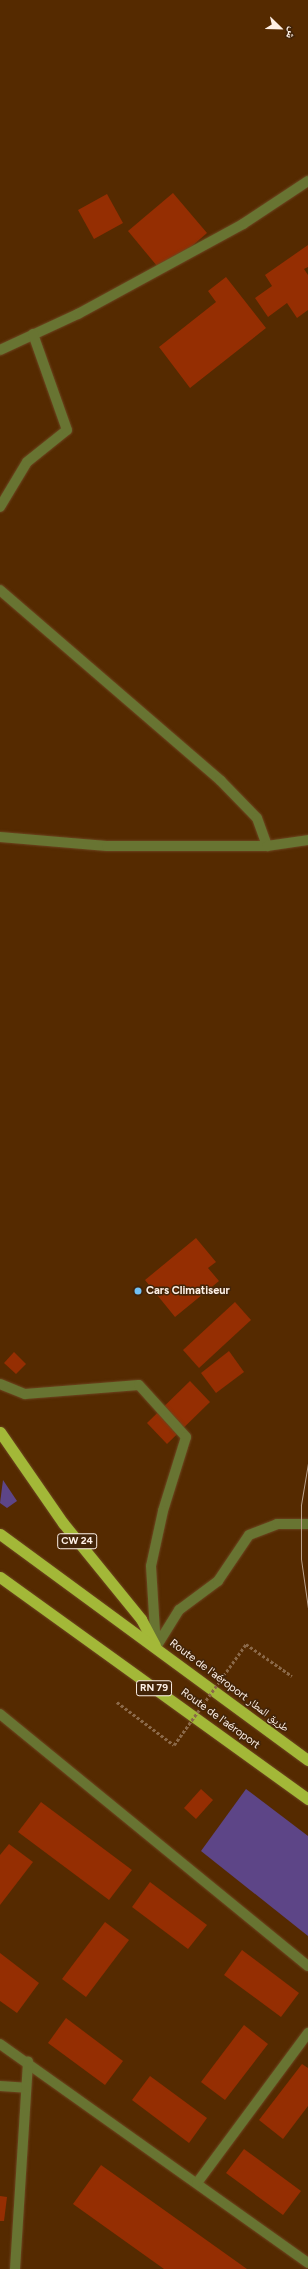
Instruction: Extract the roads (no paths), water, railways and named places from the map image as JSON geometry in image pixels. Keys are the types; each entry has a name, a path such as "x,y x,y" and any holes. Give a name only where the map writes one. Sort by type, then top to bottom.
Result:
{"highway":[{"name":"Route de l'aéroport طريق المطار","path":"0,1432 63,1523 141,1618 156,1647 308,1760"},
{"path":"0,1534 156,1647"},
{"name":"Route de l'aéroport","path":"0,1578 308,1799"}],"street":[{"path":"0,350 243,224 308,181"},
{"path":"0,507 27,462 67,430 33,334"},
{"path":"0,590 220,780 257,818 267,846"},
{"path":"0,837 107,846 267,846 308,840"},
{"path":"0,1384 25,1394 139,1385 186,1437 163,1511 151,1566 156,1647"},
{"path":"156,1647 179,1610 218,1581 249,1535 277,1524 308,1524"},
{"path":"0,1714 308,1966"},
{"path":"197,2183 308,2033"},
{"path":"0,2044 28,2061 308,2263"},
{"path":"15,2269 28,2061"},
{"path":"0,2086 26,2088"}],"tram line":[{"path":"308,1463 301,1505 301,1559 308,1608"}],"place":[{"name":"Cars Climatiseur","path":"138,1291"}]}
